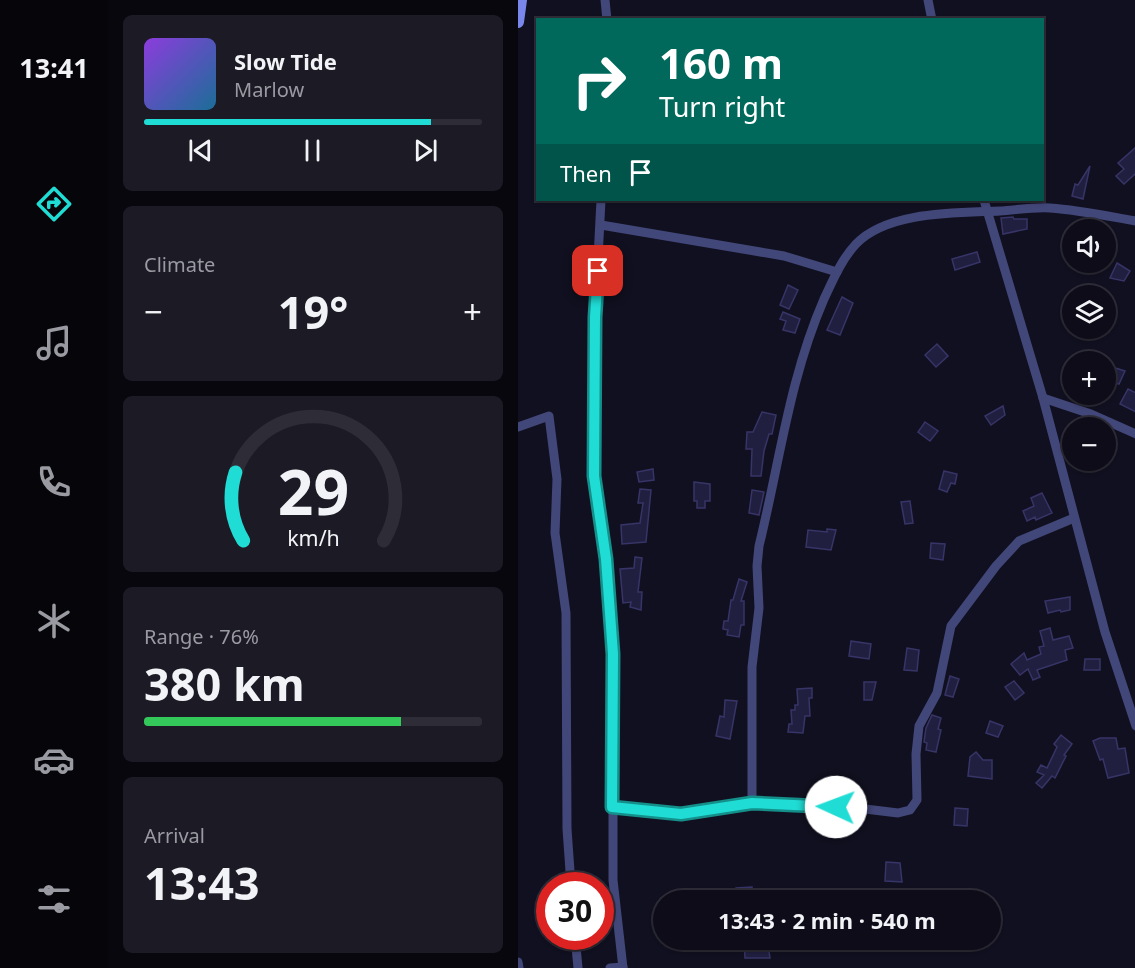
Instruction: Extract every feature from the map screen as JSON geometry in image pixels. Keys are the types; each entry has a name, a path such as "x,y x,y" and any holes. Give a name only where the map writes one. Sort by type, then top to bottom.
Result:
{"main road":[{"path":"518,22 521,0"}],"street":[{"path":"605,0 607,18"},
{"path":"928,0 932,18"},
{"path":"601,201 595,317 594,490 606,559 613,654 613,880 623,967 610,968"},
{"path":"984,201 1043,398 1105,632 1136,726"},
{"path":"752,803 752,667 759,608 757,566 759,546 796,375 806,342 837,272 856,244 880,228 901,221 944,214 1048,208 1136,221"},
{"path":"601,225 773,254 837,272"},
{"path":"1043,398 1091,414 1136,434"},
{"path":"518,427 549,416 557,479 555,533 566,613 567,829 570,872"},
{"path":"612,807 681,814 752,803 857,808 898,813 910,810 917,800 916,754 919,726 937,693 951,626 996,566 1019,541 1074,518"},
{"path":"576,950 578,968"},
{"path":"518,962 519,968"}],"building":[{"path":"1136,147 1136,173 1124,184 1116,176 1124,169 1118,163"},
{"path":"1090,166 1083,199 1072,196 1075,184 1078,185"},
{"path":"1013,217 1014,219 1027,219 1027,229 1003,234 1001,218"},
{"path":"977,252 980,262 955,270 952,259"},
{"path":"1117,263 1130,271 1124,281 1110,278 1112,273 1116,273"},
{"path":"788,285 798,290 789,309 780,305"},
{"path":"842,297 853,303 840,335 827,330"},
{"path":"783,312 800,319 795,333 783,330 786,321 780,319"},
{"path":"937,344 948,356 936,367 925,355"},
{"path":"1116,368 1125,371 1119,384 1116,383"},
{"path":"1128,389 1136,393 1136,412 1120,404"},
{"path":"1003,406 1005,415 991,425 985,416"},
{"path":"762,412 776,415 772,434 769,434 764,451 761,476 751,476 752,449 746,449 747,432 753,432"},
{"path":"925,422 938,431 930,441 918,432"},
{"path":"653,469 654,480 639,482 637,472"},
{"path":"944,471 957,474 955,484 951,483 947,492 939,489"},
{"path":"694,482 710,484 710,501 705,501 705,508 697,508 697,501 694,501"},
{"path":"640,489 651,490 646,542 622,544 621,525 640,523 643,503 638,503"},
{"path":"752,490 764,492 759,515 749,513"},
{"path":"1042,493 1052,513 1027,521 1023,511 1034,506 1031,498"},
{"path":"910,501 913,523 905,524 901,502"},
{"path":"827,529 836,530 831,550 806,547 808,530 827,532"},
{"path":"931,543 945,544 943,560 930,558"},
{"path":"635,557 642,558 638,592 642,592 641,610 630,607 631,602 623,603 620,569 634,568"},
{"path":"739,579 747,582 741,601 744,601 744,625 741,625 739,637 727,635 728,630 723,629 724,621 728,621 731,600 733,600"},
{"path":"1070,597 1070,610 1048,613 1045,601"},
{"path":"1050,628 1053,640 1069,636 1073,648 1065,650 1067,660 1037,670 1040,677 1033,680 1028,669 1020,675 1011,664 1024,653 1027,660 1041,654 1039,647 1044,646 1040,631"},
{"path":"851,641 871,644 869,659 849,656"},
{"path":"907,648 919,650 917,671 904,670"},
{"path":"1085,659 1100,659 1100,670 1084,670"},
{"path":"950,676 959,679 953,697 945,695"},
{"path":"1014,681 1024,693 1015,700 1005,687"},
{"path":"864,682 876,682 872,700 864,700"},
{"path":"812,688 812,698 809,698 810,716 805,716 803,733 788,732 789,724 792,724 791,710 795,710 795,705 798,705 797,689"},
{"path":"725,700 737,701 730,739 716,736 720,716 724,717"},
{"path":"932,715 941,718 936,752 926,750 927,743 924,742 926,728"},
{"path":"990,721 1003,726 998,737 986,733"},
{"path":"1061,735 1072,744 1064,755 1066,756 1055,778 1052,776 1042,788 1036,783 1044,775 1037,772 1041,765 1047,768 1057,747 1054,744"},
{"path":"1100,738 1116,738 1118,749 1125,748 1129,773 1108,778 1103,759 1100,760 1093,741"},
{"path":"976,752 983,760 992,760 992,779 968,776 970,757"},
{"path":"955,808 968,809 967,826 954,825"},
{"path":"833,814 850,818 848,830 829,828"},
{"path":"886,862 900,863 902,882 885,881"},
{"path":"752,887 752,890 736,890 736,888"},
{"path":"745,950 769,950 770,958 745,958"}],"route":[{"path":"598,271 595,317 594,490 606,559 613,654 612,807 681,814 752,803 836,807"}]}
